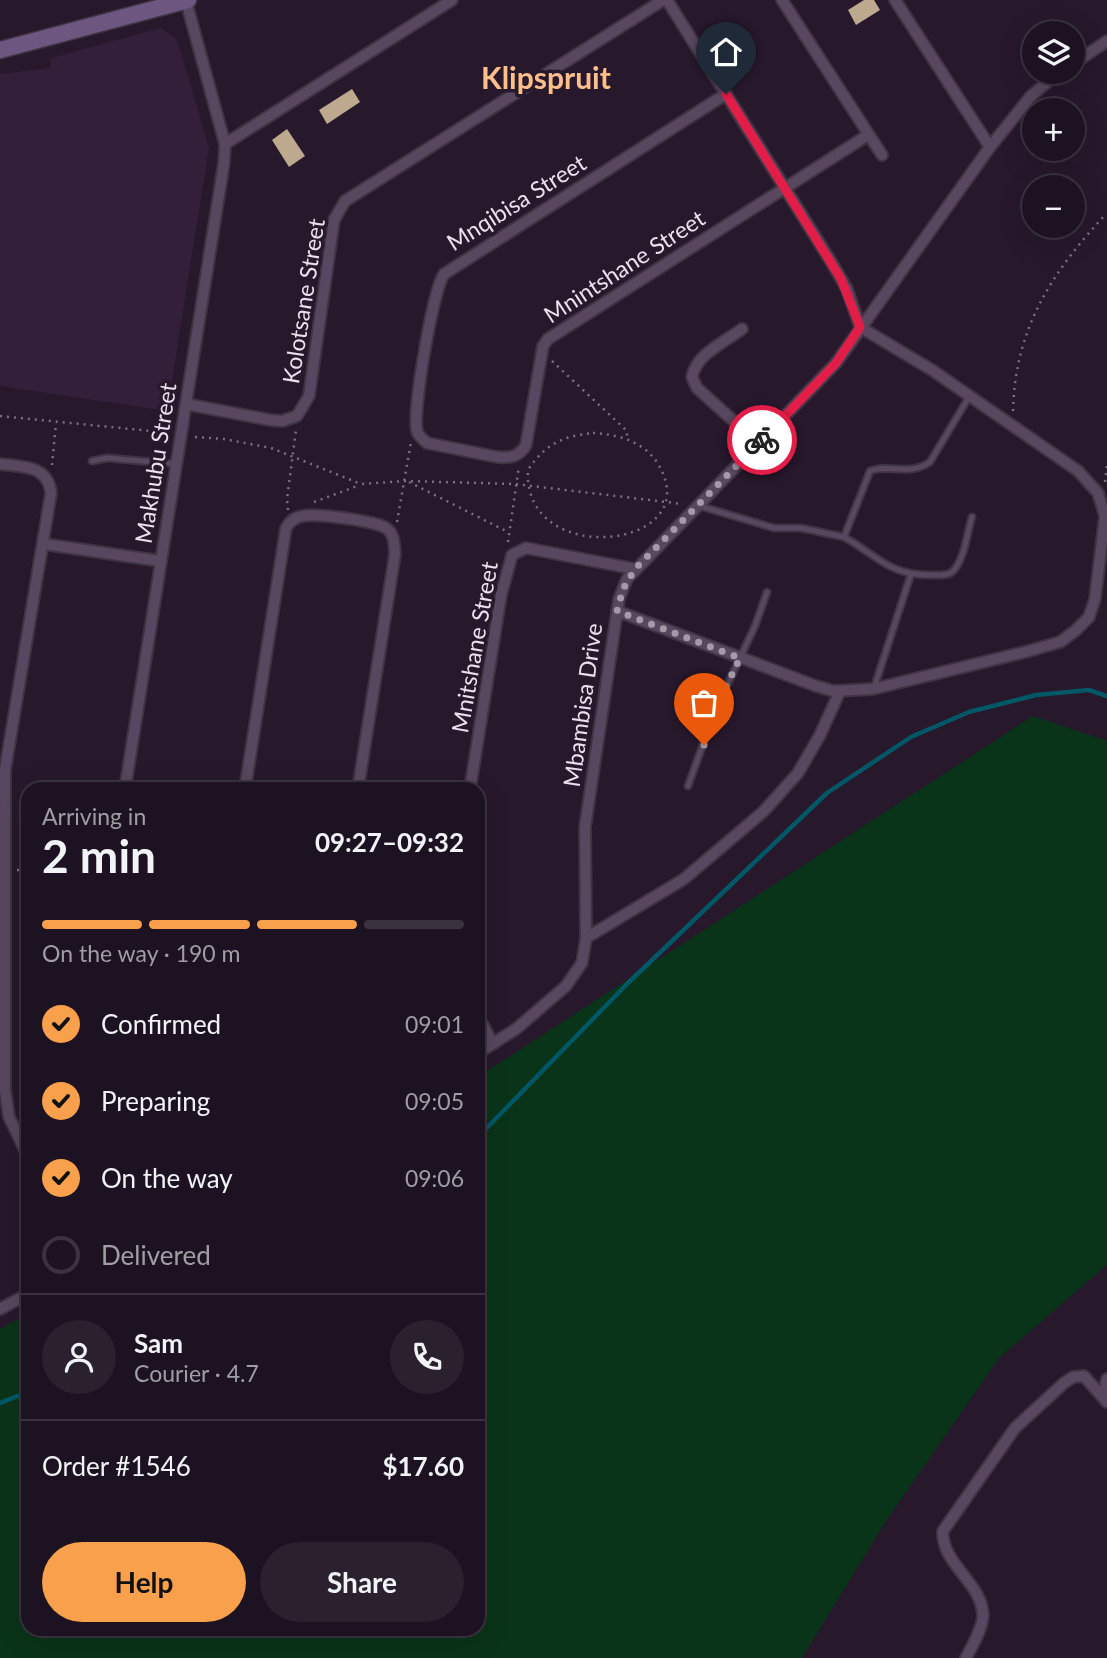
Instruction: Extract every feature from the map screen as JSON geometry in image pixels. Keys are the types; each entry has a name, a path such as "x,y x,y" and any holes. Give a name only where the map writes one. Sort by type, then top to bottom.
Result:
{"street":[{"path":"0,50 187,0"},
{"name":"Makhubu Street","path":"126,782 222,185 225,144 187,0"},
{"path":"225,144 452,0"},
{"path":"617,611 816,686 840,691 873,689 1060,642 1083,624 1093,608 1106,530 1103,506 1093,484 1062,458 899,349 860,327 841,279 665,0"},
{"name":"Kolotsane Street","path":"186,404 270,420 297,416 309,396 334,220 345,201 665,0"},
{"path":"782,0 882,155"},
{"path":"895,0 990,146"},
{"path":"1085,56 1107,41"},
{"name":"Mbambisa Drive","path":"485,1049 516,1029 566,986 582,963 586,938 586,827 617,611 623,589 635,569 700,506 836,363 990,146 1031,96 1045,84"},
{"name":"Mnqibisa Street","path":"416,430 435,295 444,274 726,94"},
{"name":"Mnintshane Street","path":"522,452 526,445 542,352 548,339 868,135"},
{"path":"742,329 703,357 697,363 692,376 697,388 759,444"},
{"path":"416,430 427,443 497,457 508,457 522,452"},
{"path":"0,464 35,469 50,482 51,493 5,770 5,1090 9,1117 21,1142"},
{"path":"246,782 282,544 290,522 308,515 375,524 393,534 395,554 359,782"},
{"path":"44,544 160,561"},
{"name":"Mnitshane Street","path":"471,782 501,595 512,555 526,548 635,569"},
{"path":"586,938 684,879 764,811 798,773 820,735 840,691"},
{"path":"485,1029 493,1044"},
{"path":"0,1309 21,1298"},
{"path":"966,1658 982,1623 982,1610 978,1597 946,1550 943,1531 1015,1428 1064,1383 1073,1377 1084,1376 1105,1399"},
{"path":"1105,1399 1107,1379"}],"lane":[{"path":"844,537 870,471 878,468 891,471 914,469 930,462 969,397"},
{"path":"92,461 107,458 176,464"},
{"path":"700,506 774,527 801,528 844,537 880,562 911,574 941,575 953,571 972,517"},
{"path":"873,689 911,574"},
{"path":"688,786 715,711 767,592"}],"path":[{"path":"1013,426 1015,380 1032,315 1049,286 1089,232 1106,214"},
{"path":"542,352 627,431 628,439"},
{"path":"0,416 181,434 271,448 361,484"},
{"path":"290,522 286,499 297,416"},
{"path":"50,482 56,422"},
{"path":"393,534 406,481 410,445 416,430"},
{"path":"609,433 628,439 657,462 665,479 666,502 659,517 648,526 630,534 592,537 574,533 547,518 530,496 528,485 528,470 549,444 571,435 609,433"},
{"path":"512,555 508,532 522,452"},
{"path":"1105,482 1107,465"},
{"path":"406,481 508,532"},
{"path":"313,503 361,484 406,481 528,485 700,506"}],"shaded area":[{"path":"160,28 177,39 209,148 167,411 0,386 0,74 50,68 51,58"}],"green space":[{"path":"1033,716 1107,741 1107,1265 999,1358 886,1521 802,1658 0,1658 0,1329 21,1318 21,1636 485,1636 485,1072"}],"building":[{"path":"864,0 874,0 880,10 856,25 848,10"},
{"path":"352,89 360,102 327,124 319,110"},
{"path":"287,129 305,156 289,167 272,140"}],"waterway":[{"path":"485,1130 628,983 827,793 911,737 969,712 1036,695 1089,690 1107,696"},
{"path":"0,1403 21,1395"}],"way so far":[{"path":"704,745 715,711 740,658 617,611 619,599 627,579 635,569 700,506 762,440"}],"district":[{"name":"Klipspruit","path":"546,77"}],"route":[{"path":"726,94 847,289 860,327 836,363 762,440"}]}
